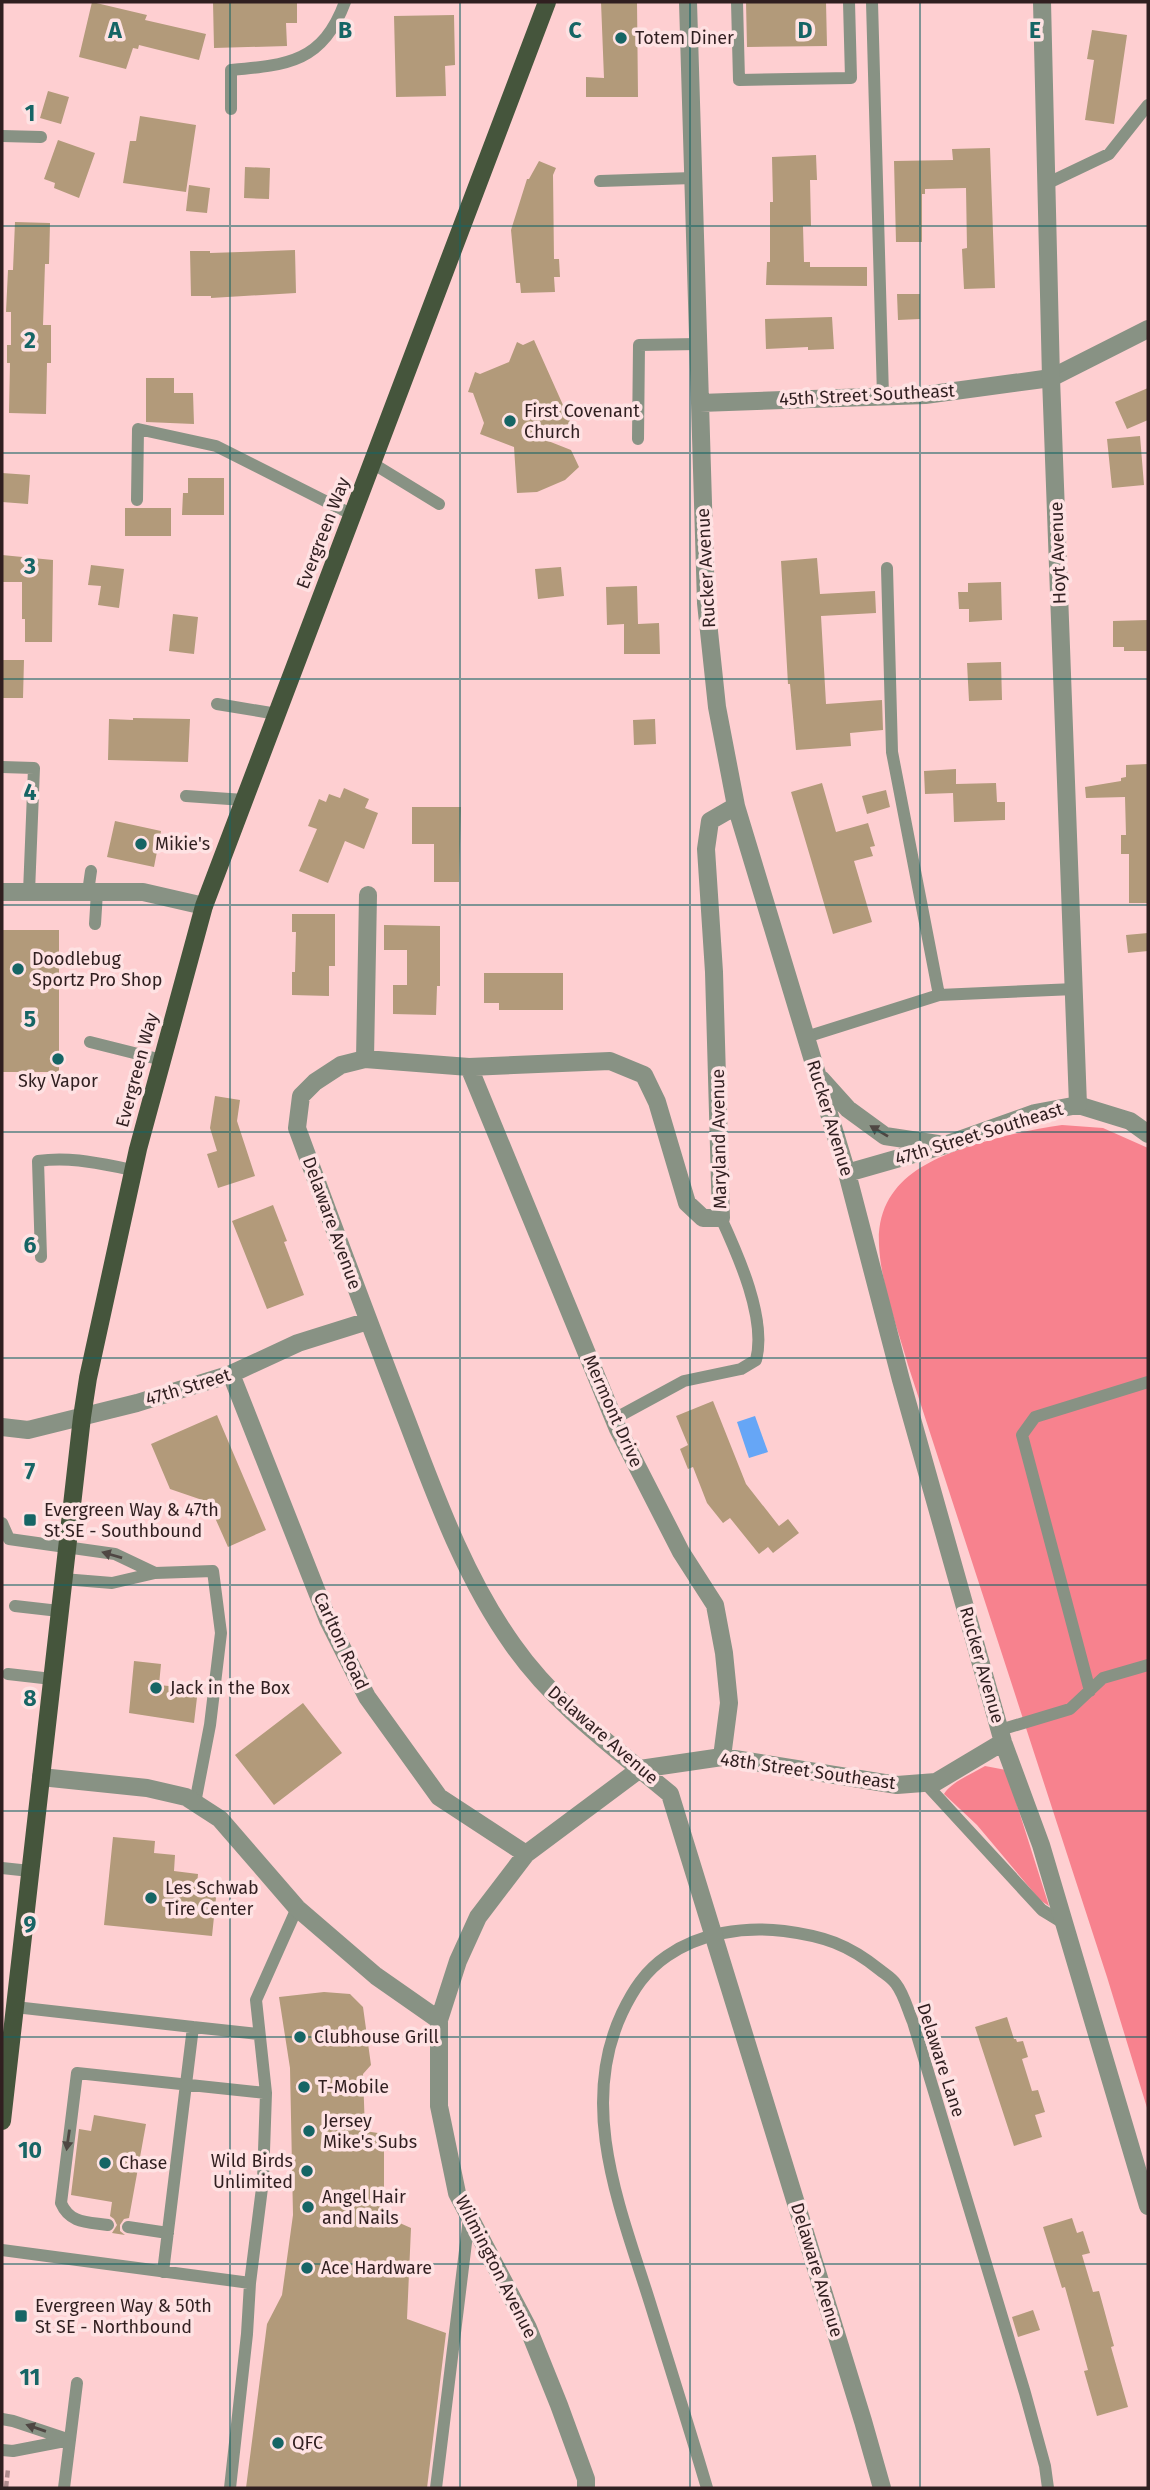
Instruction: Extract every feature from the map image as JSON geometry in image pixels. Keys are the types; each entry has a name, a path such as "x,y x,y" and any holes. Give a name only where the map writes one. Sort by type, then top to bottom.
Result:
{"main road":[{"name":"Evergreen Way","path":"2,2121 82,1417 133,1170 204,906 547,2"}],"street":[{"name":"Rucker Avenue","path":"688,2 706,603 717,707 736,806 847,1173 901,1380 1002,1736 1041,1845 1148,2206"},
{"name":"Hoyt Avenue","path":"1042,2 1051,378 1078,1105"},
{"name":"45th Street Southeast","path":"700,403 925,395 1051,378 1148,329"},
{"name":"Maryland Avenue","path":"296,1128 301,1096 315,1082 341,1065 365,1059 469,1067 610,1061 644,1075 657,1102 687,1203 703,1218 721,1218 714,972 706,849 710,821 736,806"},
{"path":"2,892 143,892 204,906"},
{"path":"365,1059 368,895"},
{"name":"Mermont Drive","path":"469,1067 614,1419 681,1552 715,1605 724,1653 729,1703 722,1757"},
{"path":"818,1077 849,1110 886,1136 945,1144"},
{"name":"47th Street Southeast","path":"847,1173 945,1144 1035,1113 1078,1105 1130,1121 1148,1133"},
{"name":"Delaware Avenue","path":"296,1128 442,1512 482,1595 513,1646 555,1696 670,1794 882,2488"},
{"name":"47th Street","path":"2,1427 28,1430 231,1374 298,1343 368,1321"},
{"name":"Carlton Road","path":"231,1374 328,1620 367,1697 439,1797 526,1854"},
{"name":"48th Street Southeast","path":"439,2020 458,1961 478,1917 526,1854 640,1769 722,1757 897,1785 936,1782 1002,1736"},
{"path":"41,1777 146,1788 186,1797 220,1819 297,1908 376,1976 439,2020"},
{"name":"Wilmington Avenue","path":"439,2020 439,2106 457,2193 528,2328 586,2479 586,2488"}],"lane":[{"path":"231,109 231,70 276,66 300,58 322,43 338,22 345,2"},
{"path":"737,2 738,80 851,78 849,2"},
{"path":"872,2 883,396"},
{"path":"1046,184 1109,154 1148,105"},
{"path":"2,136 41,137"},
{"path":"600,181 693,178"},
{"path":"638,439 639,345 698,344"},
{"path":"137,500 138,429 216,446 353,515"},
{"path":"372,463 439,504"},
{"path":"887,568 892,752 939,995"},
{"path":"217,704 277,714"},
{"path":"2,767 34,768 29,892"},
{"path":"186,796 244,800"},
{"path":"91,871 95,924"},
{"path":"806,1037 939,995 1075,989"},
{"path":"90,1042 162,1060"},
{"path":"41,1257 38,1161 56,1158 79,1159 133,1170"},
{"path":"614,1419 684,1381 741,1368 756,1360 760,1348 747,1275 721,1218"},
{"path":"1090,1691 1022,1436 1035,1417 1148,1381"},
{"path":"2,1523 9,1539 115,1554 155,1573"},
{"path":"63,1579 111,1583 155,1573 213,1571 221,1633 210,1725 195,1803"},
{"path":"15,1606 59,1611"},
{"path":"1002,1736 1070,1709 1103,1678 1148,1665"},
{"path":"8,1674 52,1679"},
{"path":"925,1783 1042,1910 1065,1924"},
{"path":"2,1868 30,1871"},
{"path":"230,2488 263,2180 266,2093 256,2000 297,1908"},
{"name":"Delaware Lane","path":"708,2488 626,2227 606,2151 602,2106 605,2065 615,2029 631,1993 651,1967 675,1951 714,1934 769,1929 817,1936 859,1953 896,1983 913,2022 1025,2393 1045,2466 1048,2488"},
{"path":"15,2007 259,2034"},
{"path":"163,2272 193,2027"},
{"path":"108,2225 74,2220 68,2216 61,2203 77,2073 266,2093"},
{"path":"436,2488 470,2217"},
{"path":"128,2227 168,2233"},
{"path":"2,2250 250,2283"},
{"path":"64,2488 77,2383"},
{"path":"2,2419 70,2440"},
{"path":"2,2450 13,2451 70,2440"}],"path":[{"path":"6,2488 8,2469"}],"shaded area":[{"path":"1062,1125 1103,1128 1148,1148 1148,2111 908,1365 880,1260 881,1221 888,1201 915,1171 973,1145"},
{"path":"985,1766 1006,1770 1049,1906 1040,1900 977,1825 944,1794 957,1782"}],"water":[{"path":"755,1416 768,1452 749,1458 737,1422"}],"building":[{"path":"92,2 147,15 145,20 206,34 199,60 139,45 138,49 133,48 126,69 79,57"},
{"path":"213,2 297,2 297,23 286,23 287,46 214,48"},
{"name":"Totem Diner","path":"601,2 637,2 638,97 586,97 586,77 604,78"},
{"path":"746,2 826,2 827,46 747,47"},
{"path":"454,15 455,65 445,66 446,96 396,97 394,16"},
{"path":"1092,30 1127,35 1114,124 1085,120 1094,60 1087,59"},
{"path":"48,91 69,97 61,124 40,118"},
{"path":"140,116 196,125 186,192 123,183 130,141 136,141"},
{"path":"58,140 95,153 79,198 54,188 55,183 44,179"},
{"path":"990,148 995,288 964,289 962,249 967,248 966,188 925,189 925,194 922,194 922,242 896,242 894,161 953,160 952,149"},
{"path":"816,155 817,180 810,180 811,226 803,226 804,262 810,262 810,267 867,267 867,286 766,285 767,262 770,262 770,202 773,202 772,157"},
{"path":"539,161 556,168 553,175 554,259 559,259 560,277 554,277 555,292 521,293 520,283 516,283 511,230 527,179"},
{"path":"245,167 270,168 269,199 244,198"},
{"path":"189,185 210,188 207,213 186,211"},
{"path":"15,222 50,223 49,264 45,264 43,325 51,325 51,363 47,363 46,414 9,413 10,363 7,363 7,345 11,345 11,312 6,312 8,270 13,270"},
{"path":"295,250 296,293 211,298 191,296 190,251 210,253"},
{"path":"897,294 920,294 920,319 898,320"},
{"path":"832,317 834,349 766,349 765,319"},
{"path":"534,340 571,423 538,437 571,450 579,467 565,480 537,492 517,493 514,447 480,434 484,423 473,393 468,392 475,372 480,374 509,362 517,342 523,345"},
{"path":"146,378 174,378 174,393 193,393 194,424 146,422"},
{"path":"1148,388 1148,420 1127,429 1115,402"},
{"path":"1140,436 1144,485 1112,488 1107,439"},
{"path":"2,473 30,475 28,504 2,502"},
{"path":"188,478 224,478 224,515 182,515 183,493 188,493"},
{"path":"125,508 171,508 171,536 125,536"},
{"path":"2,555 53,560 52,642 25,642 22,582 2,582"},
{"path":"817,558 820,594 875,591 876,613 821,616 826,704 882,700 883,730 850,733 851,746 796,750 788,684 781,561"},
{"path":"91,565 124,569 119,608 98,605 101,586 88,585"},
{"path":"561,567 564,596 538,599 535,569"},
{"path":"1001,582 1002,620 969,622 969,609 959,609 958,592 968,592 968,583"},
{"path":"637,586 638,624 659,623 660,654 624,654 624,624 607,625 606,587"},
{"path":"173,614 198,617 194,654 169,651"},
{"path":"1148,620 1148,651 1124,651 1124,647 1113,647 1113,621"},
{"path":"2,660 24,660 23,698 2,698"},
{"path":"1001,662 1002,700 969,701 967,663"},
{"path":"109,719 190,719 188,762 108,760"},
{"path":"655,719 656,744 634,745 633,720"},
{"path":"1148,764 1148,903 1129,903 1129,854 1121,854 1121,835 1126,835 1125,797 1086,798 1085,787 1121,781 1121,778 1126,777 1126,765"},
{"path":"956,769 956,784 996,783 997,802 1005,802 1005,820 954,822 953,793 925,794 924,771"},
{"path":"822,783 836,832 868,823 875,846 870,847 873,856 854,861 872,922 833,934 791,792"},
{"path":"344,788 369,799 365,808 378,813 364,849 345,841 328,883 299,871 317,829 308,826 319,799 326,802 329,794 340,798"},
{"path":"886,790 890,807 867,814 862,796"},
{"path":"412,807 461,807 459,882 434,882 434,844 412,844"},
{"path":"115,821 161,831 154,867 107,857"},
{"path":"292,914 335,914 335,966 329,966 329,996 292,995 296,932 292,932"},
{"path":"384,925 440,926 440,986 437,986 436,1015 393,1014 393,985 407,985 407,950 384,950"},
{"path":"2,930 59,930 59,1072 2,1072"},
{"path":"1148,933 1148,951 1128,953 1126,935"},
{"path":"484,973 563,973 563,1010 499,1010 499,1003 484,1003"},
{"path":"215,1096 240,1100 237,1121 255,1176 218,1188 207,1154 217,1151 210,1128"},
{"path":"273,1205 304,1295 267,1309 232,1221"},
{"path":"713,1401 746,1484 779,1526 788,1519 799,1533 773,1553 768,1547 759,1554 730,1518 723,1523 707,1503 693,1467 688,1469 680,1449 688,1445 676,1416"},
{"path":"217,1415 266,1530 228,1547 208,1502 170,1489 151,1444"},
{"path":"134,1661 161,1664 159,1685 198,1689 194,1723 129,1713"},
{"path":"303,1703 342,1753 274,1805 235,1755"},
{"path":"113,1837 155,1841 154,1853 175,1855 174,1871 198,1874 197,1885 217,1888 212,1936 104,1925"},
{"path":"324,1992 350,1994 363,2007 371,2065 363,2074 365,2131 384,2134 384,2216 411,2228 407,2319 446,2333 427,2488 246,2488 267,2324 282,2295 293,2215 290,2068 279,1997"},
{"path":"1007,2017 1014,2039 1017,2042 1023,2041 1028,2057 1022,2059 1032,2091 1038,2090 1045,2112 1035,2115 1042,2137 1014,2146 975,2027"},
{"name":"Chase","path":"94,2115 146,2124 129,2218 124,2219 120,2225 120,2231 125,2235 112,2233 117,2225 110,2216 112,2202 71,2195 79,2129 91,2131"},
{"path":"1072,2218 1077,2233 1083,2231 1090,2253 1082,2255 1093,2292 1099,2291 1128,2407 1097,2416 1084,2371 1088,2370 1065,2287 1062,2288 1043,2227"},
{"path":"1033,2310 1040,2330 1018,2337 1012,2317"}],"place":[{"name":"Totem Diner","path":"621,38"},
{"name":"First Covenant Church","path":"510,421"},
{"name":"Mikie's","path":"141,844"},
{"name":"Doodlebug Sportz Pro Shop","path":"18,969"},
{"name":"Sky Vapor","path":"58,1059"},
{"name":"Evergreen Way & 47th St SE - Southbound","path":"30,1520"},
{"name":"Jack in the Box","path":"156,1688"},
{"name":"Les Schwab Tire Center","path":"151,1898"},
{"name":"Clubhouse Grill","path":"300,2037"},
{"name":"T-Mobile","path":"304,2087"},
{"name":"Jersey Mike's Subs","path":"309,2131"},
{"name":"Chase","path":"105,2163"},
{"name":"Wild Birds Unlimited","path":"307,2171"},
{"name":"Angel Hair and Nails","path":"308,2207"},
{"name":"Ace Hardware","path":"307,2268"},
{"name":"Evergreen Way & 50th St SE - Northbound","path":"21,2316"},
{"name":"QFC","path":"278,2443"}]}
